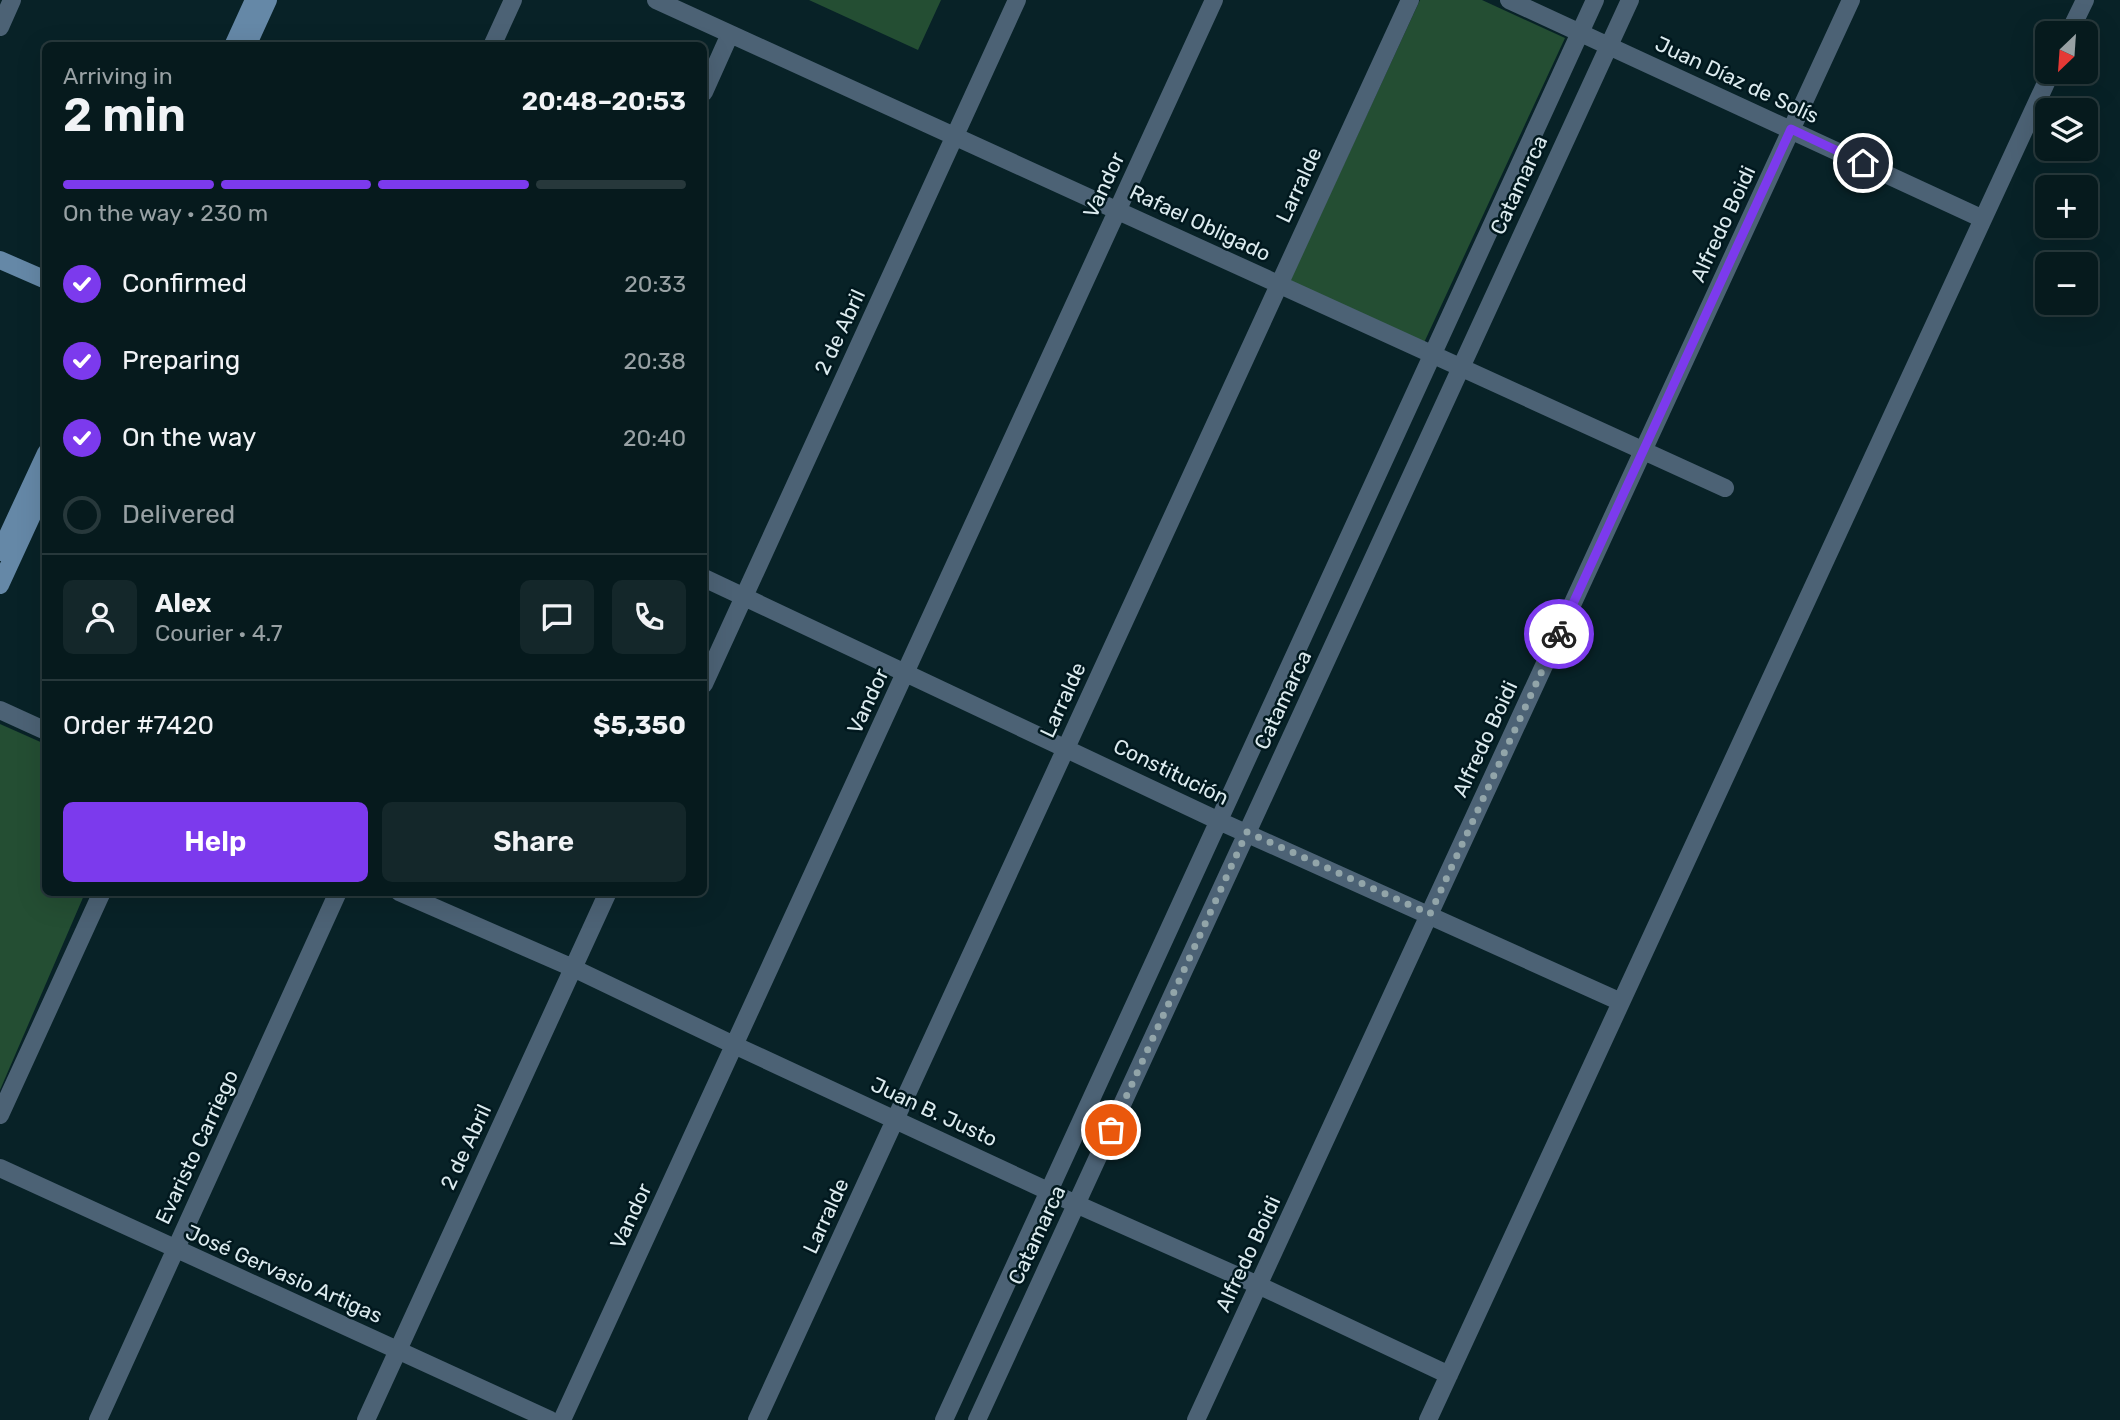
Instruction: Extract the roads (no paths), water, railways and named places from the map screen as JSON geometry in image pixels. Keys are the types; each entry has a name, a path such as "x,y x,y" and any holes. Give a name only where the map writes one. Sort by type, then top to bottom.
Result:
{"main road":[{"path":"235,42 254,0"},
{"path":"249,42 268,0"},
{"path":"0,260 42,278"},
{"path":"0,552 42,462"},
{"path":"0,585 42,494"}],"street":[{"path":"0,27 12,0"},
{"path":"494,42 513,0"},
{"name":"Rafael Obligado","path":"656,0 1725,488"},
{"name":"2 de Abril","path":"707,677 1017,0"},
{"name":"Vandor","path":"562,1420 1214,0"},
{"name":"Larralde","path":"757,1420 1410,0"},
{"name":"Juan Díaz de Solís","path":"1509,0 1983,219"},
{"name":"Catamarca","path":"944,1420 1595,0"},
{"name":"Catamarca","path":"977,1420 1630,0"},
{"name":"Alfredo Boidi","path":"1196,1420 1851,0"},
{"path":"2074,21 2084,0"},
{"path":"707,85 730,34"},
{"path":"1428,1420 2045,84"},
{"name":"Constitución","path":"707,579 1219,821 1621,1002"},
{"path":"0,710 42,729"},
{"path":"0,1115 100,896"},
{"name":"Evaristo Carriego","path":"97,1420 336,896"},
{"name":"Juan B. Justo","path":"408,896 573,968 1448,1375"},
{"name":"2 de Abril","path":"366,1420 606,896"},
{"name":"José Gervasio Artigas","path":"0,1168 550,1420"}]}
